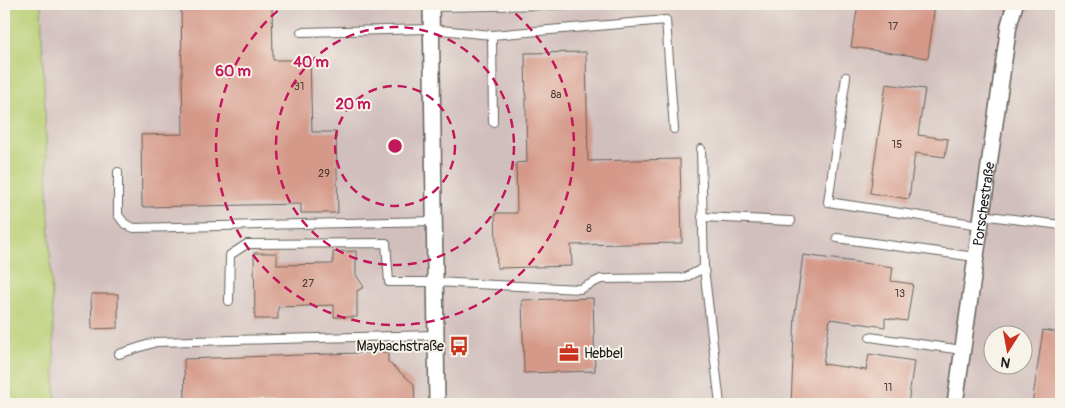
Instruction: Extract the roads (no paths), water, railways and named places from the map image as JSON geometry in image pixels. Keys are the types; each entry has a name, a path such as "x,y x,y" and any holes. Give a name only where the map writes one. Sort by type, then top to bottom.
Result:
{"street":[{"name":"Porschestraße","path":"955,404 1009,25 1016,4"},
{"path":"430,5 437,404"}],"lane":[{"path":"430,5 595,4"},
{"path":"300,32 430,29 492,35 666,20 674,128"},
{"path":"492,35 493,122"},
{"path":"846,77 828,202 981,220 1061,225"},
{"path":"701,149 704,268 720,404"},
{"path":"118,172 118,215 125,224 134,228 434,220"},
{"path":"702,217 791,222"},
{"path":"837,238 975,257"},
{"path":"229,301 230,255 247,244 386,243 388,282 435,282 580,289 602,280 684,278 704,268"},
{"path":"119,354 156,342 436,335"},
{"path":"870,337 962,350"}],"place":[{"name":"Maybachstraße","path":"459,346"},
{"name":"Hebbel","path":"569,353"}]}
